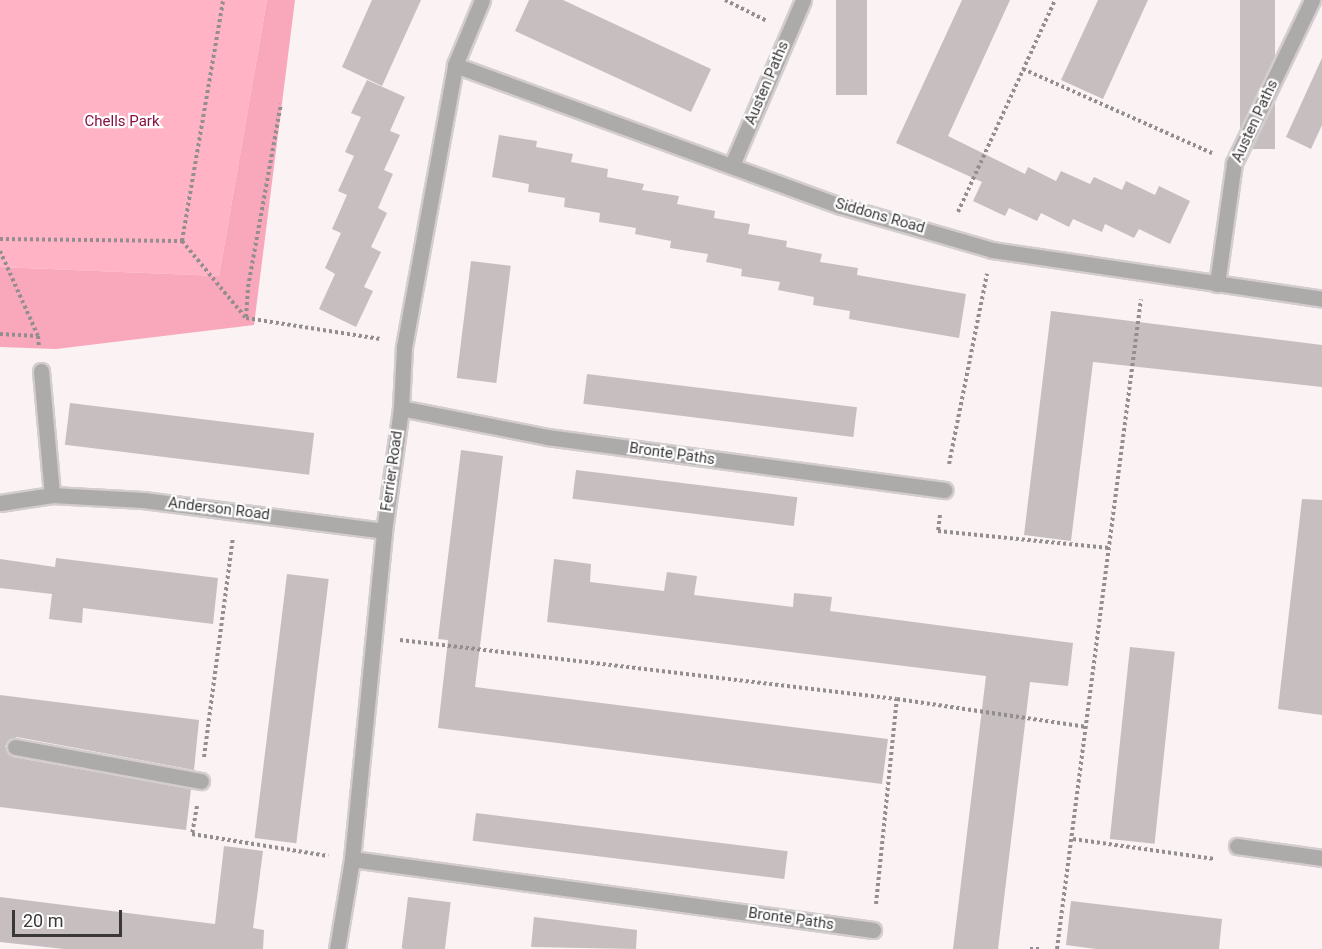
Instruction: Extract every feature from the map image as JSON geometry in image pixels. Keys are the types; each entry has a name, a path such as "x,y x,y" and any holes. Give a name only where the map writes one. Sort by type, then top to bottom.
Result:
{"street":[{"name":"Ferrier Road","path":"337,949 352,860 384,531 401,408 404,347 455,65 482,0"},
{"name":"Austen Paths","path":"732,165 803,0"},
{"name":"Austen Paths","path":"1217,284 1234,163 1312,0"},
{"name":"Siddons Road","path":"455,65 841,206 992,250 1144,275 1322,299"},
{"path":"40,371 52,495"},
{"name":"Bronte Paths","path":"401,408 547,437 944,490"},
{"name":"Anderson Road","path":"0,503 52,495 143,500 384,531"},
{"path":"15,747 201,781"},
{"path":"1237,846 1322,858"},
{"name":"Bronte Paths","path":"352,860 873,930"}],"path":[{"path":"223,0 182,241 246,318 369,335 404,347"},
{"path":"725,0 789,32"},
{"path":"948,236 1055,0"},
{"path":"1023,69 1234,163"},
{"path":"246,318 248,287 281,104"},
{"path":"0,239 182,241"},
{"path":"992,250 944,490 938,531 1109,548"},
{"path":"0,251 38,336 40,371"},
{"path":"1057,949 1144,275"},
{"path":"0,334 38,336"},
{"path":"236,511 192,834 352,860"},
{"path":"375,642 404,639 897,699 1087,727"},
{"path":"873,930 897,699"},
{"path":"1073,839 1235,861 1237,846"},
{"path":"1030,949 1038,949"}],"green space":[{"name":"Chells Park","path":"0,0 267,0 219,276 0,267"}],"shaded area":[{"path":"267,0 295,0 254,325 56,349 0,347 0,267 219,276"}],"building":[{"path":"372,0 421,0 382,86 342,67"},
{"path":"529,0 563,0 711,69 691,112 515,31"},
{"path":"836,0 867,0 867,95 836,95"},
{"path":"962,0 1010,0 948,136 1025,174 1028,167 1056,181 1061,171 1090,184 1094,177 1122,190 1126,181 1155,195 1159,186 1190,201 1170,244 1139,229 1134,238 1105,224 1102,232 1073,219 1069,227 1041,213 1037,221 1009,208 1005,216 973,201 982,182 896,143"},
{"path":"1098,0 1148,0 1103,99 1061,80"},
{"path":"1240,0 1275,0 1275,149 1240,149"},
{"path":"1322,58 1322,125 1311,149 1286,137"},
{"path":"367,80 405,97 390,131 400,135 384,170 393,174 378,208 387,213 371,247 381,252 364,287 373,291 356,327 319,309 335,274 325,268 341,233 332,229 347,195 338,191 354,156 345,152 361,117 351,113"},
{"path":"499,135 537,141 536,147 573,154 571,162 608,169 607,177 644,184 642,190 679,196 677,204 715,211 714,218 750,224 748,234 787,241 786,247 822,254 820,262 858,268 857,275 966,294 959,338 849,319 850,311 813,305 814,297 778,290 780,282 741,276 742,269 706,262 708,254 670,248 671,241 635,234 636,228 599,222 600,213 564,207 565,198 528,192 529,184 492,177"},
{"path":"471,261 511,266 496,383 457,378"},
{"path":"1051,311 1322,345 1322,387 1093,362 1071,541 1024,535"},
{"path":"587,374 857,407 853,437 583,404"},
{"path":"70,403 314,433 309,475 65,445"},
{"path":"461,450 503,456 475,687 888,739 882,784 438,728 448,640 438,639"},
{"path":"576,470 797,497 794,526 572,499"},
{"path":"1302,499 1322,500 1322,715 1278,709"},
{"path":"56,558 218,578 213,624 83,608 82,623 49,619 52,594 0,588 0,559 55,567"},
{"path":"554,559 591,564 590,582 664,591 667,572 697,576 694,595 793,607 794,593 832,597 830,611 1073,643 1068,686 1030,682 998,949 953,949 986,676 547,622"},
{"path":"287,574 329,579 296,843 255,838"},
{"path":"1130,647 1175,652 1155,844 1110,839"},
{"path":"0,695 199,720 194,770 17,737 5,746 13,757 191,789 186,830 0,807"},
{"path":"476,813 788,851 784,879 473,841"},
{"path":"224,846 263,851 253,928 264,930 263,949 64,949 0,942 0,897 215,924"},
{"path":"408,897 451,902 445,949 402,949"},
{"path":"1071,901 1222,919 1219,949 1096,949 1066,945"},
{"path":"534,917 637,930 636,949 531,947"}]}
